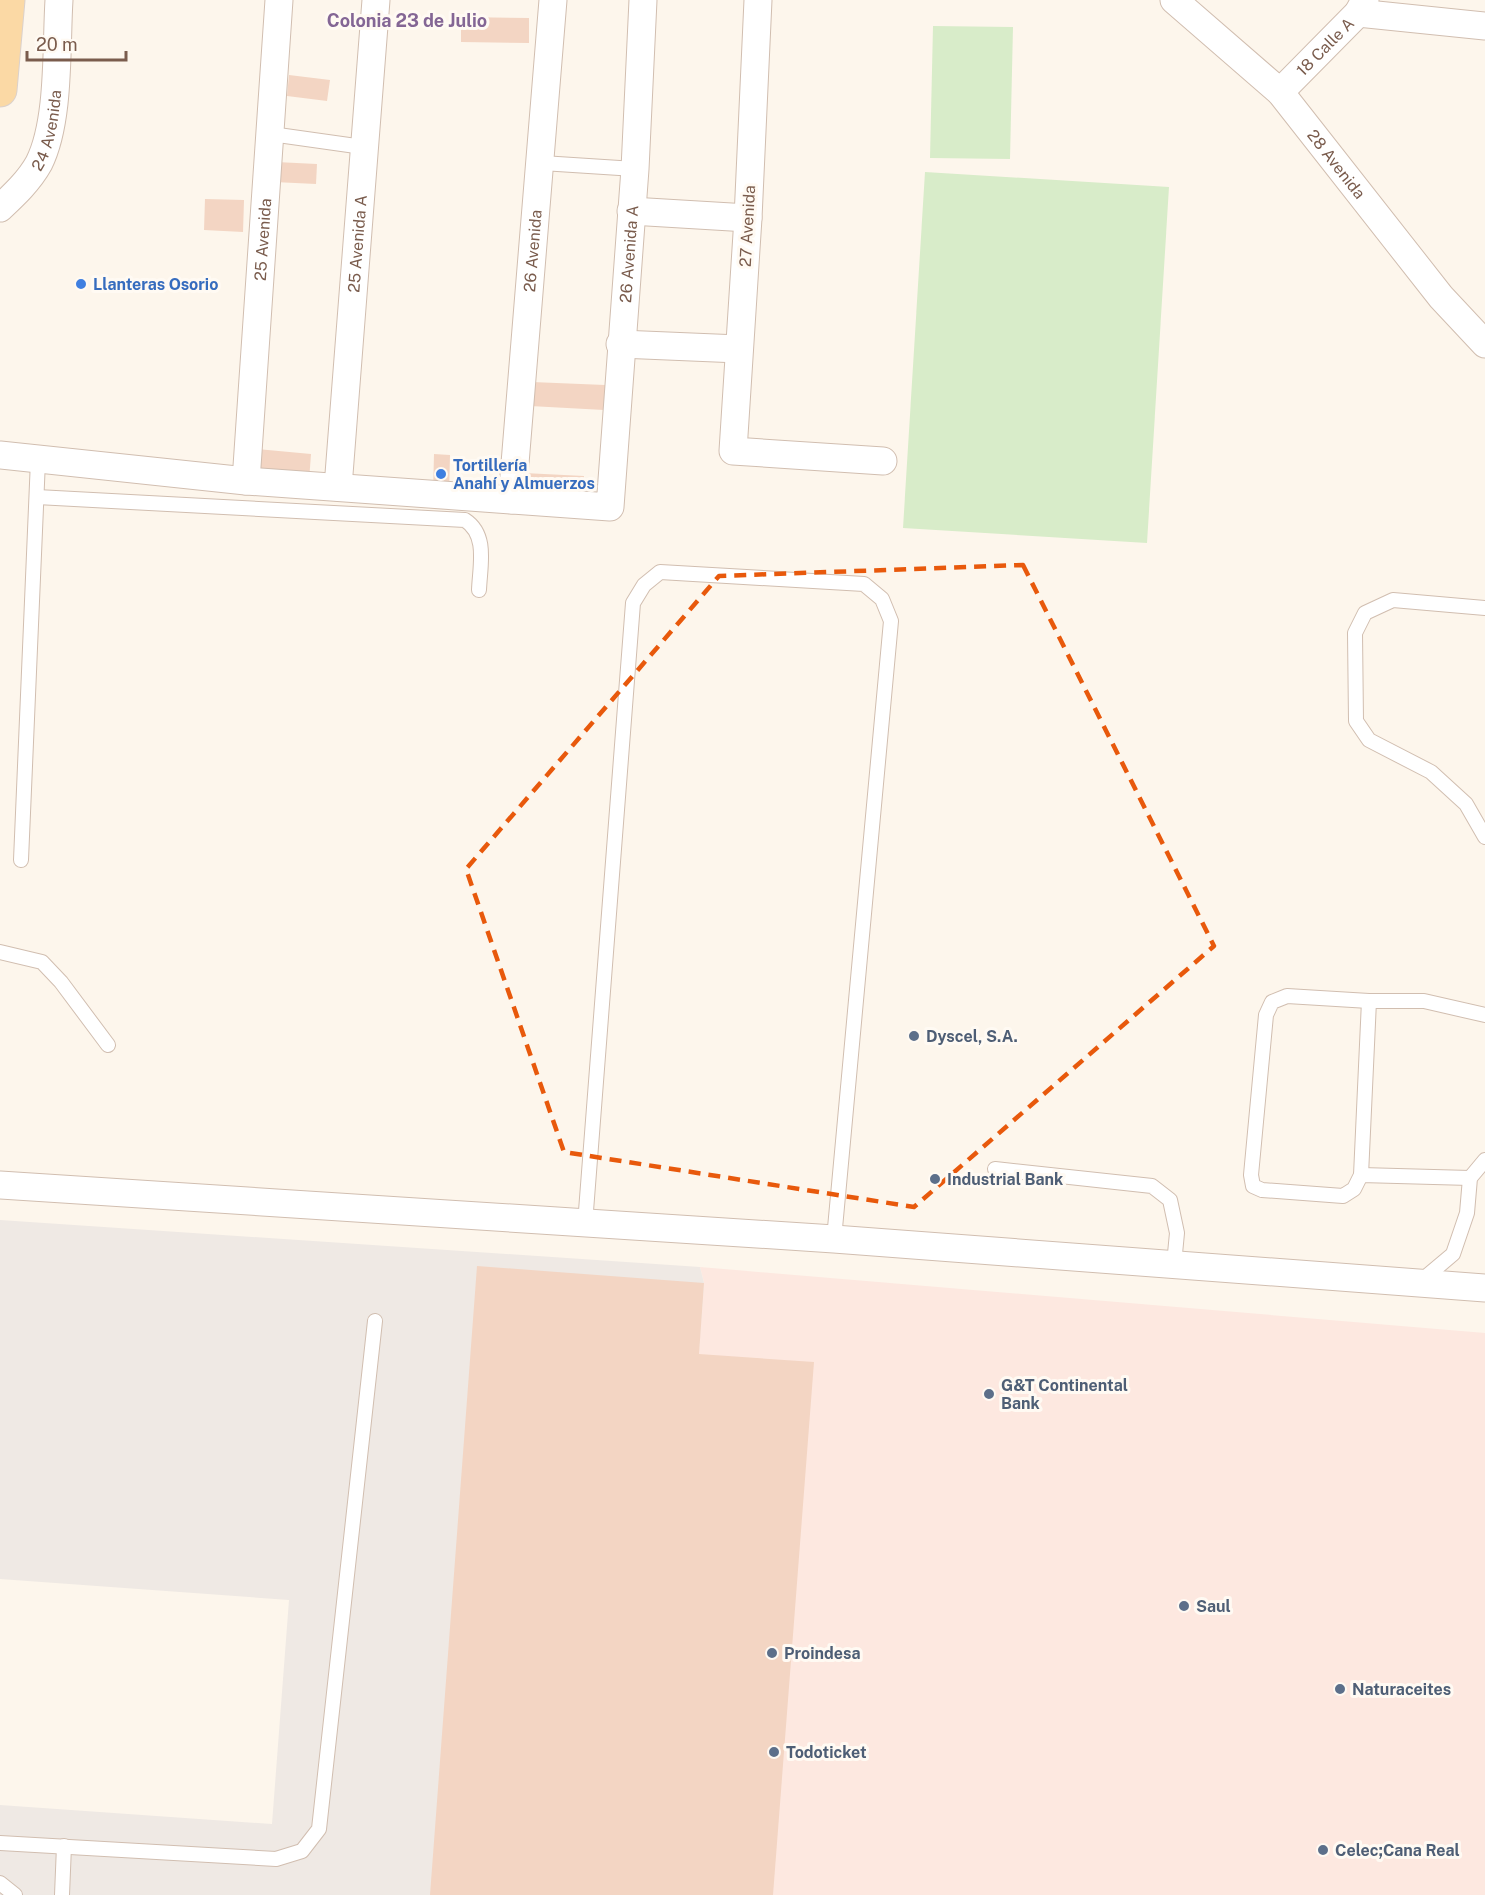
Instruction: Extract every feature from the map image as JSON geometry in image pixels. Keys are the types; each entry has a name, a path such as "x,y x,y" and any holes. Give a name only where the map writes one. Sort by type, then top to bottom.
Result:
{"main road":[{"path":"0,90 8,0"}],"street":[{"name":"24 Avenida","path":"0,208 24,184 39,163 51,127 59,0"},
{"name":"25 Avenida","path":"246,481 279,0"},
{"name":"25 Avenida A","path":"338,487 376,0"},
{"name":"26 Avenida","path":"512,500 542,163 553,0"},
{"name":"26 Avenida A","path":"512,500 610,507 620,344 635,169 643,0"},
{"name":"27 Avenida","path":"758,0 748,218 733,451 883,461"},
{"name":"28 Avenida","path":"1174,0 1280,92 1441,297 1485,344"},
{"name":"18 Calle A","path":"1280,92 1362,7 1485,26"},
{"path":"631,211 748,218"},
{"path":"620,344 739,349"},
{"path":"0,455 246,481 512,500"},
{"path":"0,1185 834,1239 1485,1288"}],"lane":[{"path":"271,134 363,147"},
{"path":"542,163 635,169"},
{"path":"21,860 38,460"},
{"path":"38,497 465,520 475,526 480,537 479,590"},
{"path":"585,1224 633,603 644,585 660,572 864,584 882,599 891,621 834,1239"},
{"path":"1485,608 1393,600 1365,614 1355,633 1356,721 1369,740 1431,772 1466,804 1485,837"},
{"path":"0,952 42,962 61,982 108,1045"},
{"path":"1369,1001 1361,1175 1354,1189 1343,1196 1262,1190 1253,1186 1251,1175 1266,1014 1272,1002 1287,996 1369,1001 1424,1001 1485,1015"},
{"path":"1419,1283 1453,1254 1467,1213 1470,1178 1485,1160"},
{"path":"995,1169 1152,1186 1170,1200 1177,1233 1174,1264"},
{"path":"1361,1175 1470,1178"},
{"path":"0,1843 276,1859 302,1851 319,1829 375,1321"},
{"path":"62,1895 64,1846"},
{"path":"0,1882 15,1895"}],"highlighted area":[{"path":"1023,565 1214,946 914,1207 564,1152 466,869 719,576"}],"shaded area":[{"path":"0,1220 700,1267 704,1283 658,1895 0,1895 0,1805 272,1824 289,1600 0,1579"},
{"path":"700,1267 1485,1333 1485,1895 658,1895 704,1283"}],"green space":[{"path":"933,26 1013,27 1010,159 930,158"},
{"path":"925,172 1169,187 1147,543 903,528"}],"building":[{"path":"461,17 529,18 529,43 461,42"},
{"path":"289,75 330,80 327,101 287,96"},
{"path":"276,162 317,164 316,184 274,182"},
{"path":"205,199 244,200 243,232 204,230"},
{"path":"532,382 605,385 604,410 530,406"},
{"path":"257,449 311,454 309,481 255,477"},
{"name":"Tortillería Anahí y Almuerzos","path":"434,454 450,455 449,494 433,494"},
{"path":"524,473 584,476 583,502 523,500"},
{"path":"477,1266 704,1283 699,1354 814,1362 773,1895 430,1895"}],"place":[{"name":"Llanteras Osorio","path":"81,284"},
{"name":"Tortillería Anahí y Almuerzos","path":"441,474"},
{"name":"Dyscel, S.A.","path":"914,1036"},
{"name":"Industrial Bank","path":"935,1179"},
{"name":"G&T Continental Bank","path":"989,1394"},
{"name":"Saul","path":"1184,1606"},
{"name":"Proindesa","path":"772,1653"},
{"name":"Naturaceites","path":"1340,1689"},
{"name":"Todoticket","path":"774,1752"},
{"name":"Celec;Cana Real","path":"1323,1850"}],"district":[{"name":"Colonia 23 de Julio","path":"407,21"}]}
